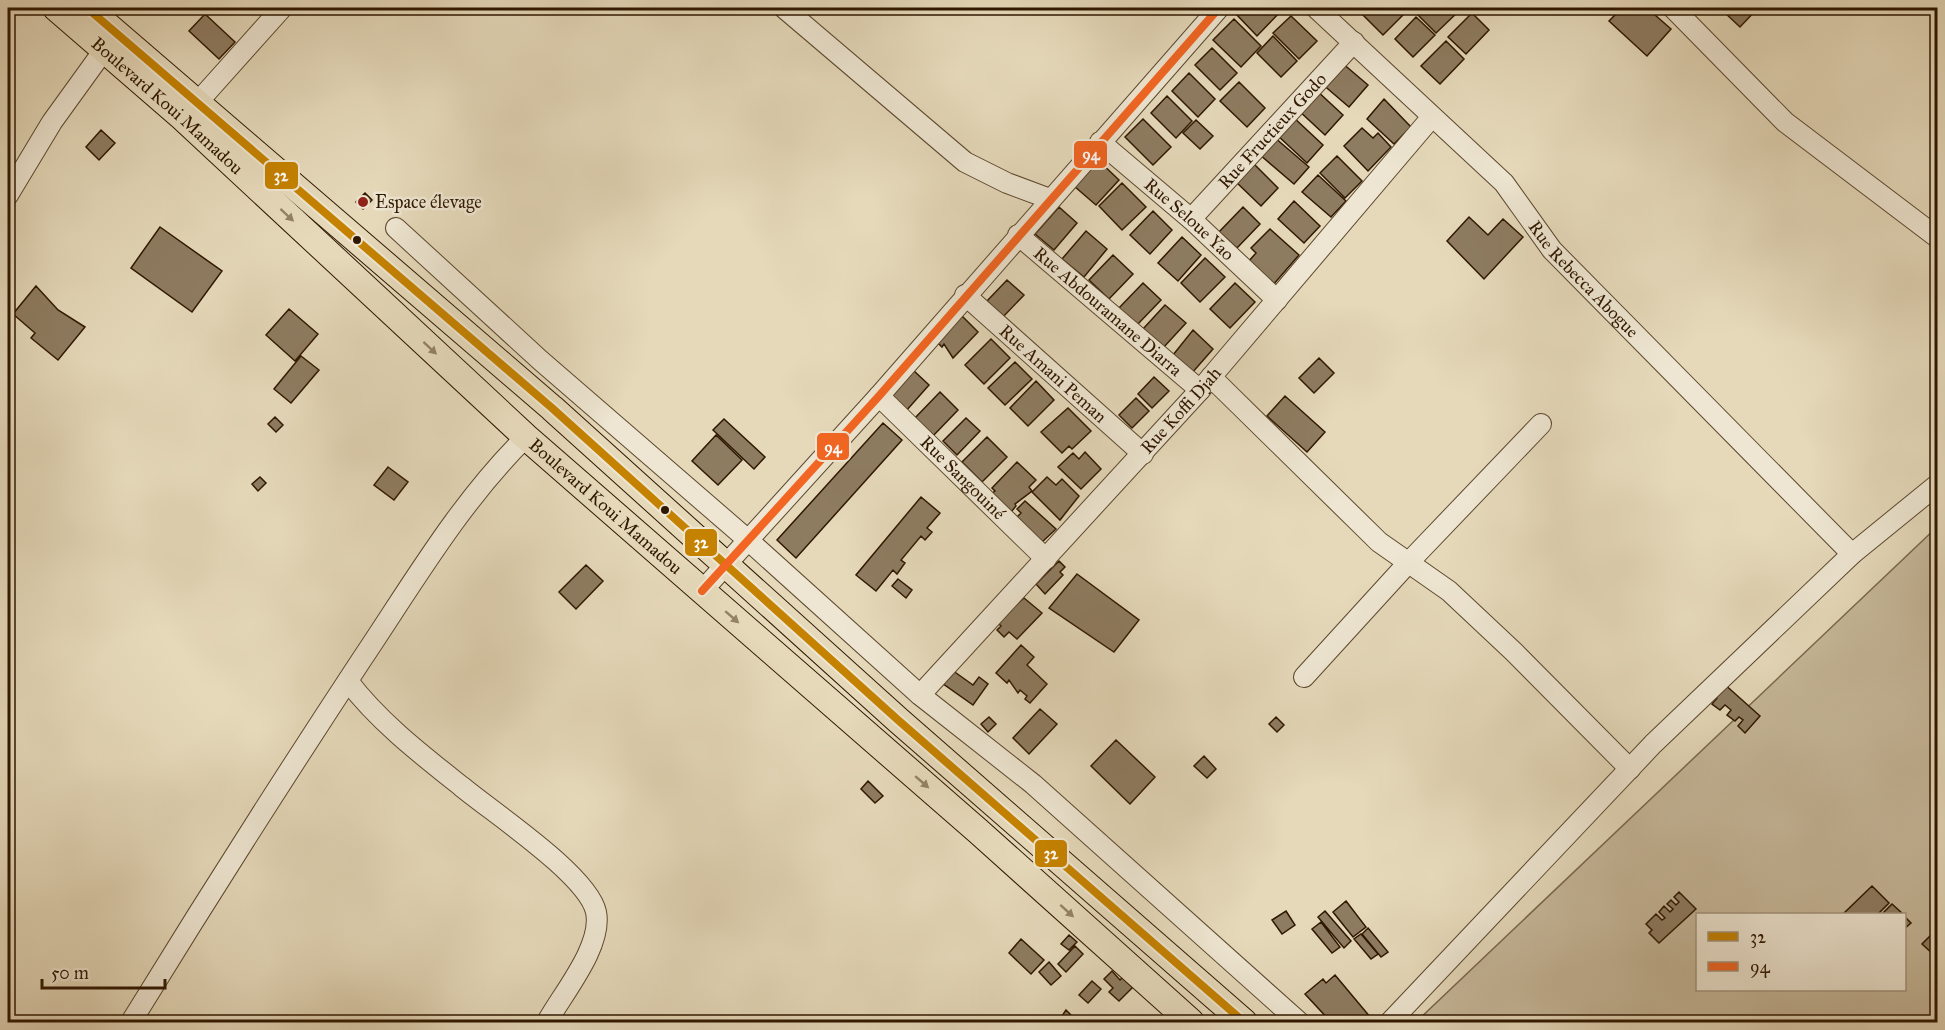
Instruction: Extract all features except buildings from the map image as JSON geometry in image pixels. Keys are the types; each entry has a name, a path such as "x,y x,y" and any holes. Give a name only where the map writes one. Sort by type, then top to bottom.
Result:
{"main road":[{"name":"Boulevard Koui Mamadou","path":"56,8 183,118 526,437 978,831 1191,1023"},
{"name":"Boulevard Koui Mamadou","path":"87,8 552,408 915,735 1245,1023"},
{"path":"526,437 552,408"}],"street":[{"path":"197,103 282,8"},
{"path":"784,8 965,162 1007,183 1050,199"},
{"path":"702,591 879,396 965,295 1219,8"},
{"name":"Rue Rebecca Abogue","path":"1316,8 1431,118 1504,183 1552,250 1852,554"},
{"path":"1673,8 1785,122 1938,238"},
{"name":"Rue Fructieux Godo","path":"1191,219 1354,42"},
{"path":"8,195 52,122 104,50"},
{"name":"Rue Koffi Djah","path":"920,695 1143,454 1431,118"},
{"name":"Rue Seloue Yao","path":"1100,142 1191,219 1277,300"},
{"path":"396,228 540,360 748,540 920,695 1033,784 1299,1023"},
{"name":"Rue Abdouramane Diarra","path":"1018,235 1205,383 1379,542 1449,591 1514,652 1630,769"},
{"name":"Rue Amani Peman","path":"965,295 1143,454"},
{"name":"Rue Sangouiné","path":"879,396 1046,560"},
{"path":"1304,677 1408,563 1541,424"},
{"path":"131,1023 264,809 442,538 501,462 526,437"},
{"path":"1390,1023 1630,769 1852,554 1938,484"},
{"path":"348,681 376,712 459,785 571,875 587,895 596,912 593,944 547,1023"}],"shaded area":[{"path":"1937,527 1937,1022 1416,1022"}],"transit line":[{"name":"32","path":"87,8 552,408 898,720 1244,1022"},
{"name":"94","path":"702,591 879,396 1219,8"}],"place":[{"name":"Espace élevage","path":"363,202"}]}
